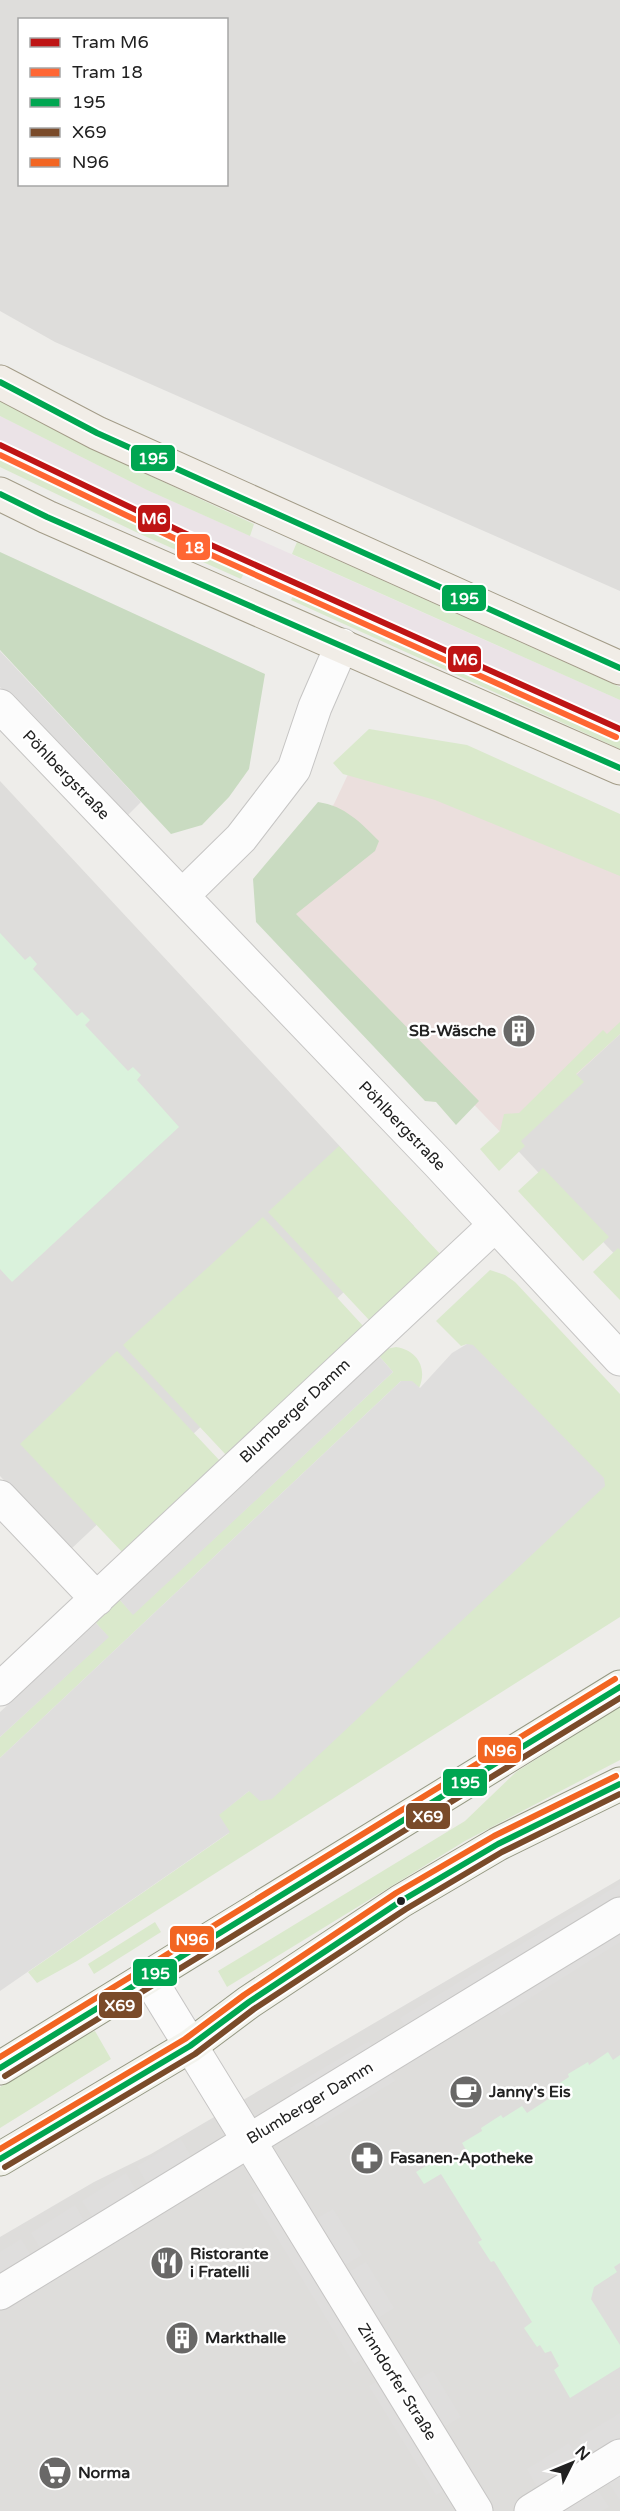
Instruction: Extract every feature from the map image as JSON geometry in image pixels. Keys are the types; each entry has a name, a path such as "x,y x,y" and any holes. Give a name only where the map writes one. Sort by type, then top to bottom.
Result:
{"main road":[{"path":"0,382 97,433 620,668"},
{"path":"0,494 131,554 620,768"},
{"path":"0,2068 620,1687"},
{"path":"0,2159 190,2046 249,2002 401,1901 498,1844 620,1784"}],"street":[{"path":"182,896 241,838 294,769 315,707 342,645"},
{"name":"Pöhlbergstraße","path":"0,706 620,1359"},
{"name":"Blumberger Damm","path":"0,1689 234,1467 495,1225"},
{"path":"0,1497 97,1599"},
{"name":"Blumberger Damm","path":"0,2293 620,1914"},
{"name":"Zinndorfer Straße","path":"149,1977 476,2511"},
{"path":"531,2511 620,2456"}],"shaded area":[{"path":"0,0 620,0 620,591 55,342 0,311"},
{"path":"0,416 147,490 620,700 620,736 295,592 0,456"},
{"path":"0,651 141,802 124,819 0,687"},
{"path":"368,732 620,843 620,1034 507,1139 277,899 289,858 334,804"},
{"path":"0,781 414,1226 70,1550 0,1476"},
{"path":"620,1034 620,1260 507,1139"},
{"path":"467,1344 473,1345 604,1478 605,1486 272,1799 260,1801 249,1791 219,1815 230,1832 0,1991 0,1758 401,1381 412,1381 420,1388 452,1353"},
{"path":"379,1356 393,1372 133,1615 119,1599"},
{"path":"96,1623 109,1637 0,1737 0,1712"},
{"path":"620,1879 620,2511 0,2511 0,2237 94,2182 151,2154"},
{"path":"620,1884 620,1894 405,2026 400,2018"},
{"path":"620,1932 620,1942 501,2016 496,2008"},
{"path":"369,2041 373,2048 294,2095 290,2088"},
{"path":"390,2073 395,2081 316,2128 312,2121"},
{"path":"181,2139 192,2158 148,2185 137,2166"},
{"path":"126,2173 137,2192 94,2219 82,2201"},
{"path":"260,2190 364,2358 354,2364 251,2195"},
{"path":"75,2205 86,2224 42,2251 31,2233"},
{"path":"333,2209 362,2255 343,2266 314,2220"},
{"path":"21,2239 32,2257 0,2277 0,2252"},
{"path":"366,2262 394,2308 375,2320 347,2273"},
{"path":"433,2371 461,2417 442,2428 414,2382"},
{"path":"376,2382 443,2491 436,2495 369,2386"},
{"path":"620,2413 620,2437 590,2455 579,2438"},
{"path":"569,2443 580,2461 537,2487 527,2469"},
{"path":"620,2474 620,2499 619,2499 608,2481"},
{"path":"597,2489 609,2507 601,2511 561,2511"}],"green space":[{"path":"0,401 101,453 254,524 250,536 147,490 0,416"},
{"path":"0,456 246,569 241,579 138,533 0,467"},
{"path":"297,542 620,687 620,700 292,554"},
{"path":"0,552 265,674 249,769 229,797 202,825 171,834 0,650"},
{"path":"295,592 620,736 620,749 291,600"},
{"path":"369,729 467,745 620,814 620,876 435,800 343,774 333,763"},
{"path":"318,802 344,811 379,841 375,851 296,914 479,1101 456,1125 436,1102 425,1101 256,922 253,879"},
{"path":"0,933 25,960 30,956 37,964 33,969 77,1016 82,1012 90,1020 85,1025 128,1071 133,1067 141,1075 137,1080 179,1127 12,1282 0,1269"},
{"path":"620,1022 620,1034 576,1074 584,1082 521,1141 525,1146 499,1171 480,1149 500,1131 504,1114 519,1113 603,1030 607,1034"},
{"path":"339,1146 441,1255 370,1321 268,1212"},
{"path":"543,1168 609,1237 583,1261 518,1191"},
{"path":"263,1217 364,1327 227,1456 123,1345"},
{"path":"618,1248 620,1250 620,1300 593,1272"},
{"path":"490,1270 505,1275 515,1282 620,1394 620,1617 77,1961 37,1983 28,1972 229,1833 218,1815 249,1791 467,1344 461,1346 436,1321"},
{"path":"396,1347 410,1352 419,1361 422,1374 419,1388 401,1381 0,1758 0,1737 108,1637 96,1623 119,1599 133,1614 393,1372 379,1356 386,1349"},
{"path":"117,1351 221,1462 123,1553 20,1444"},
{"path":"620,1706 620,1760 465,1841 227,1987 218,1971 465,1821 516,1772"},
{"path":"155,1922 161,1932 94,1974 88,1964"},
{"path":"95,2031 111,2059 0,2128 0,2087"},
{"path":"608,2052 613,2060 620,2055 620,2263 614,2267 617,2272 594,2287 591,2299 620,2345 620,2367 570,2398 554,2370 559,2366 551,2351 545,2353 540,2345 537,2347 524,2328 532,2322 494,2261 491,2262 478,2242 482,2240 441,2174 424,2184 416,2172 447,2153 452,2159 466,2150 462,2143 482,2131 481,2128 501,2115 503,2118 522,2106 527,2113 553,2096 549,2090 569,2077 568,2074 588,2062 589,2065"}],"tram line":[{"name":"M6","path":"0,445 182,532 620,729"},
{"name":"18","path":"0,455 178,540 616,737"}],"transit line":[{"name":"195","path":"0,382 97,433 620,668"},
{"name":"195","path":"0,494 47,517 620,768"},
{"name":"N96","path":"0,2057 615,1679"},
{"name":"195","path":"0,2068 620,1687"},
{"name":"X69","path":"5,2076 620,1698"},
{"name":"N96","path":"0,2149 185,2039 244,1995 396,1893 494,1836 616,1776"},
{"name":"195","path":"0,2159 190,2046 249,2002 401,1901 498,1844 620,1784"},
{"name":"X69","path":"5,2167 195,2054 254,2009 406,1909 502,1852 620,1794"}],"place":[{"name":"SB-Wäsche","path":"519,1031"},
{"name":"Janny's Eis","path":"466,2092"},
{"name":"Fasanen-Apotheke","path":"367,2158"},
{"name":"Ristorante i Fratelli","path":"167,2263"},
{"name":"Markthalle","path":"182,2338"},
{"name":"Norma","path":"55,2473"}]}
